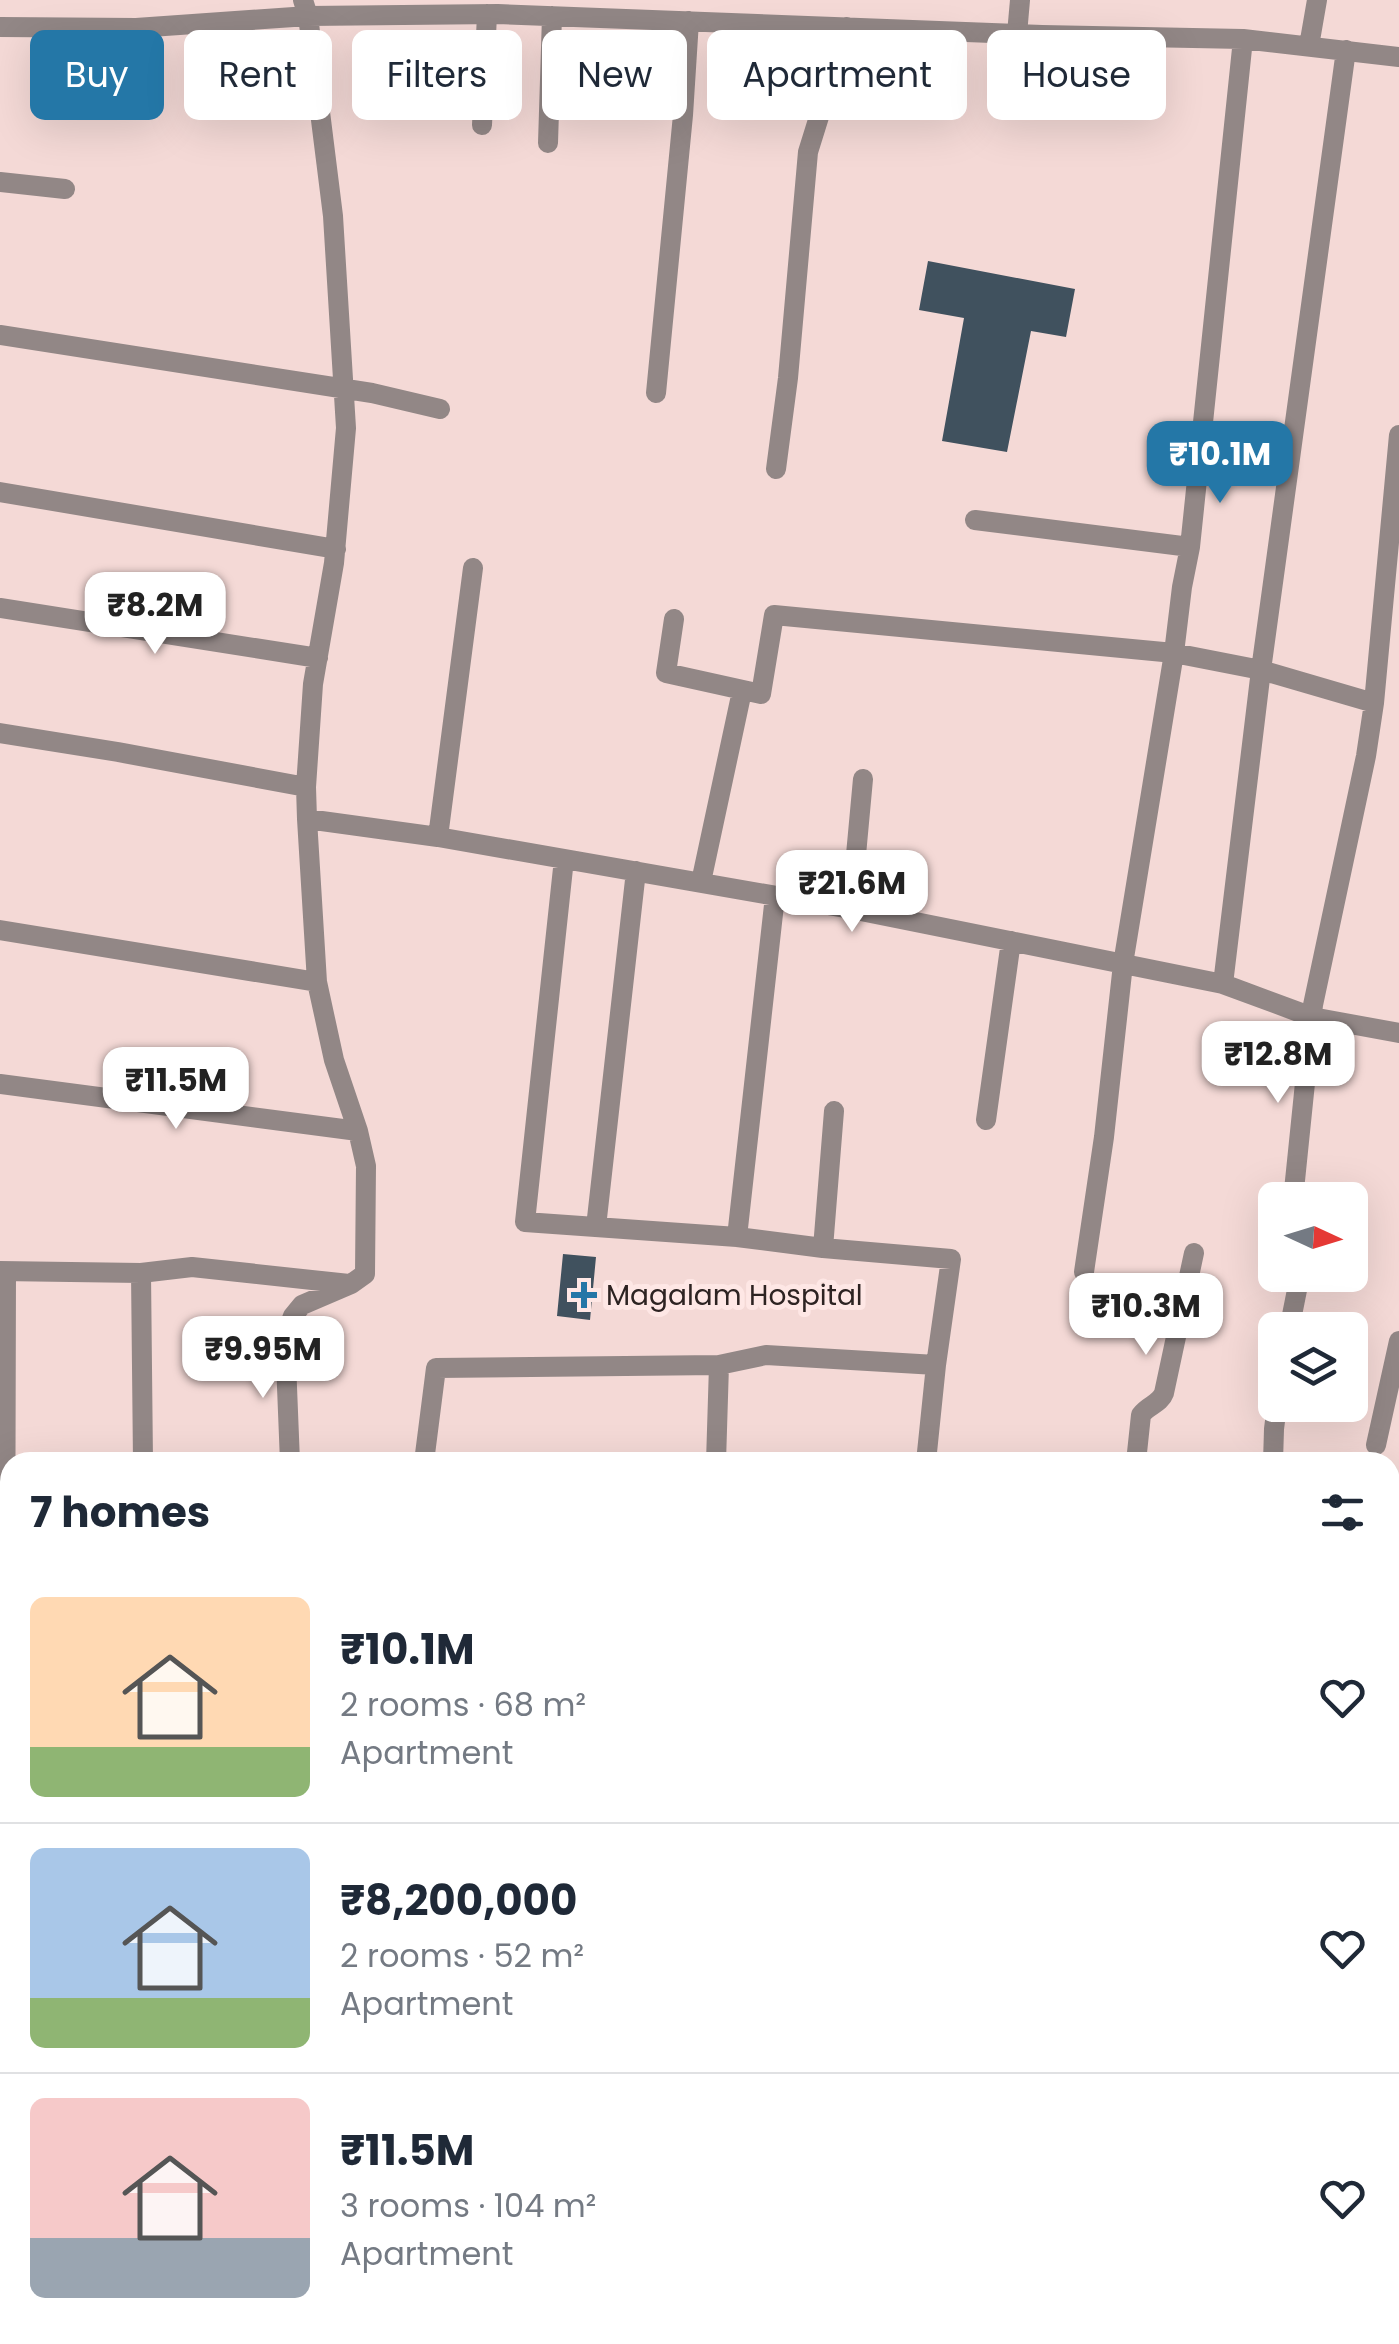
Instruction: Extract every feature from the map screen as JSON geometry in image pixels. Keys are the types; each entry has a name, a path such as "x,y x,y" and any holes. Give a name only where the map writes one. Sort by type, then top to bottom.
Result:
{"street":[{"path":"1016,30 1020,0"},
{"path":"1309,46 1317,0"},
{"path":"0,28 136,28 306,8 480,10 552,16 643,10 688,21 987,33"},
{"path":"290,1452 286,1337 294,1316 302,1305 365,1274 366,1166 334,1060 317,982 307,818 313,684 336,549 346,428 332,216 306,8"},
{"path":"480,10 482,125"},
{"path":"548,143 552,16"},
{"path":"656,393 683,115 688,21"},
{"path":"776,469 808,152 847,28"},
{"path":"1166,37 1243,39 1399,57"},
{"path":"1084,1272 1123,964 1190,547 1243,39"},
{"path":"1223,984 1346,50"},
{"path":"0,182 65,189"},
{"path":"0,335 372,393 440,408"},
{"path":"1295,1182 1312,1017 1374,704 1399,435"},
{"path":"0,492 336,549"},
{"path":"976,520 1190,547"},
{"path":"438,837 473,568"},
{"path":"0,608 318,658"},
{"path":"674,619 666,673 762,694 774,614 1174,654 1262,670 1374,704"},
{"path":"701,882 742,691"},
{"path":"0,734 306,788"},
{"path":"851,909 863,779"},
{"path":"307,818 851,909 1223,984 1312,1017 1399,1033"},
{"path":"564,859 525,1222 738,1236 951,1260 927,1452"},
{"path":"596,1227 636,871"},
{"path":"738,1236 774,896"},
{"path":"0,930 317,982"},
{"path":"986,1120 1010,941"},
{"path":"0,1084 358,1131"},
{"path":"823,1248 834,1110"},
{"path":"1137,1452 1141,1415 1164,1393 1194,1253"},
{"path":"5,1452 3,1272 140,1273 192,1267 351,1284"},
{"path":"140,1273 143,1452"},
{"path":"1376,1444 1399,1341"},
{"path":"425,1452 436,1368 719,1365 766,1355 936,1365"},
{"path":"716,1452 719,1365"},
{"path":"1273,1452 1275,1422"}],"building":[{"path":"928,261 1075,289 1066,337 1031,331 1007,452 942,441 964,318 919,310"},
{"path":"563,1254 596,1257 590,1320 557,1316"}],"place":[{"name":"Magalam Hospital","path":"584,1295"}]}
